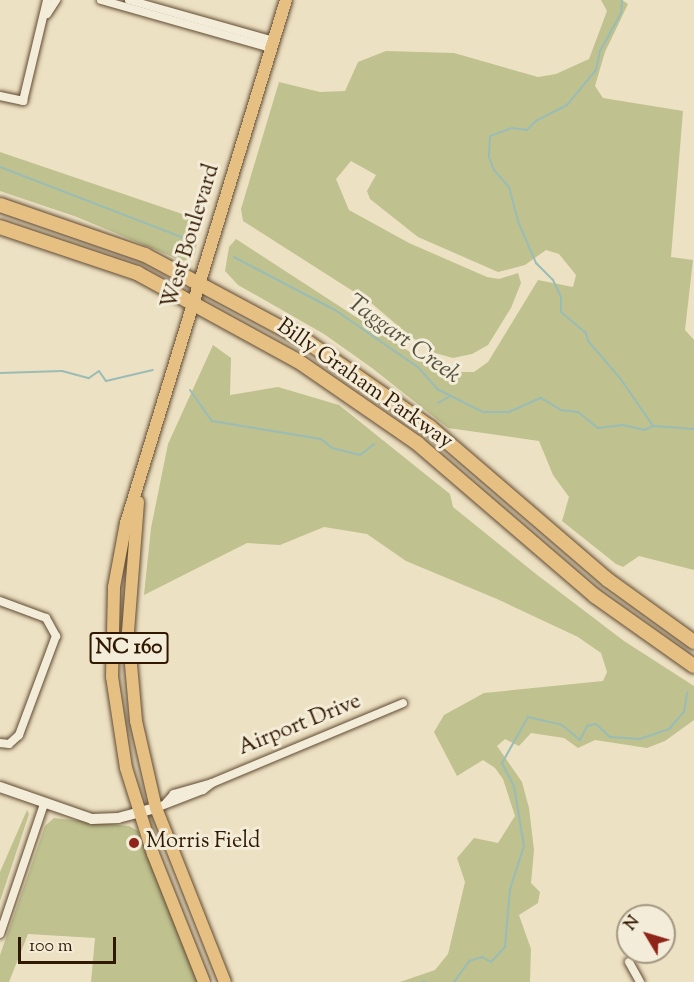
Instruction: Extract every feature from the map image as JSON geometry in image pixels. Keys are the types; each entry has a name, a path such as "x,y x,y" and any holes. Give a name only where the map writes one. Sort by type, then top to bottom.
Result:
{"highway":[{"name":"Billy Graham Parkway","path":"0,205 111,241 201,282 309,343 390,398 468,458 608,580 694,642"},
{"name":"Billy Graham Parkway","path":"0,227 104,260 195,302 298,361 378,414 455,474 595,596 694,666"}],"main road":[{"name":"West Boulevard","path":"204,982 138,813 117,723 111,632 120,543 286,0"},
{"name":"West Boulevard","path":"139,486 130,586 130,675 142,754 225,982"}],"street":[{"path":"47,0 47,15"},
{"path":"0,96 23,101 47,15 56,0"},
{"path":"101,0 272,45"},
{"path":"129,0 272,45"},
{"path":"0,601 46,618 56,636 19,735 9,744 0,743"},
{"name":"Airport Drive","path":"0,787 92,819 138,813 203,790 212,783 403,703"},
{"path":"0,934 44,804"},
{"path":"630,964 640,982"}],"green space":[{"path":"601,0 622,0 628,4 605,52 595,86 603,98 683,111 671,257 693,260 685,330 694,340 694,570 639,556 623,567 616,564 562,521 569,497 553,475 539,441 448,428 372,368 324,334 238,285 225,271 229,247 236,239 416,356 450,372 474,372 488,362 538,280 573,287 576,275 559,254 546,250 525,265 498,272 418,237 370,199 367,191 376,175 351,161 336,179 349,210 409,243 487,277 499,279 518,273 521,283 511,308 488,345 472,354 453,358 435,353 410,336 370,302 243,221 241,209 279,82 320,92 345,91 358,62 386,51 454,53 538,77 556,74 589,59 607,11"},
{"path":"0,152 200,220 195,255 187,261 180,260 77,217 0,191"},
{"path":"213,345 231,358 230,395 278,387 339,405 450,494 453,507 536,574 624,641 694,686 694,720 665,741 647,748 595,740 578,748 564,738 531,733 519,746 505,739 497,746 522,782 529,808 534,850 531,883 540,892 538,903 519,915 531,949 530,982 400,982 435,970 448,954 465,882 457,858 474,838 498,843 515,816 503,779 495,768 483,760 457,776 434,732 444,715 484,693 603,681 607,672 601,653 578,637 497,599 406,561 367,534 324,527 280,545 247,543 144,595 151,528 168,444"},
{"path":"27,810 29,814 0,901 0,872"},
{"path":"54,818 129,826 138,831 200,982 91,982 95,938 28,934 9,982 0,982 0,955 45,826"}],"waterway":[{"path":"622,0 621,13 600,51 596,70 567,105 537,120 527,130 512,128 490,136 489,157 494,170 509,187 519,224 536,263 553,280 561,297 561,312 586,333 588,341 620,378 653,426"},
{"name":"Taggart Creek","path":"0,167 189,240"},
{"name":"Taggart Creek","path":"234,257 335,310 419,368 437,389 483,412 509,412 541,398 561,410 578,412 598,428 623,425 644,430 653,426 694,429"},
{"path":"0,373 62,371 89,378 99,371 106,381 153,370"},
{"path":"190,390 212,421 321,439 332,448 360,455 374,444"},
{"path":"438,403 450,396"},
{"path":"454,982 469,961 482,957 491,962 505,947 510,889 524,846 514,786 502,763 528,717 562,725 580,740 587,726 596,724 610,737 640,739 669,729 684,712 687,692"}],"place":[{"name":"Morris Field","path":"134,843"}]}
